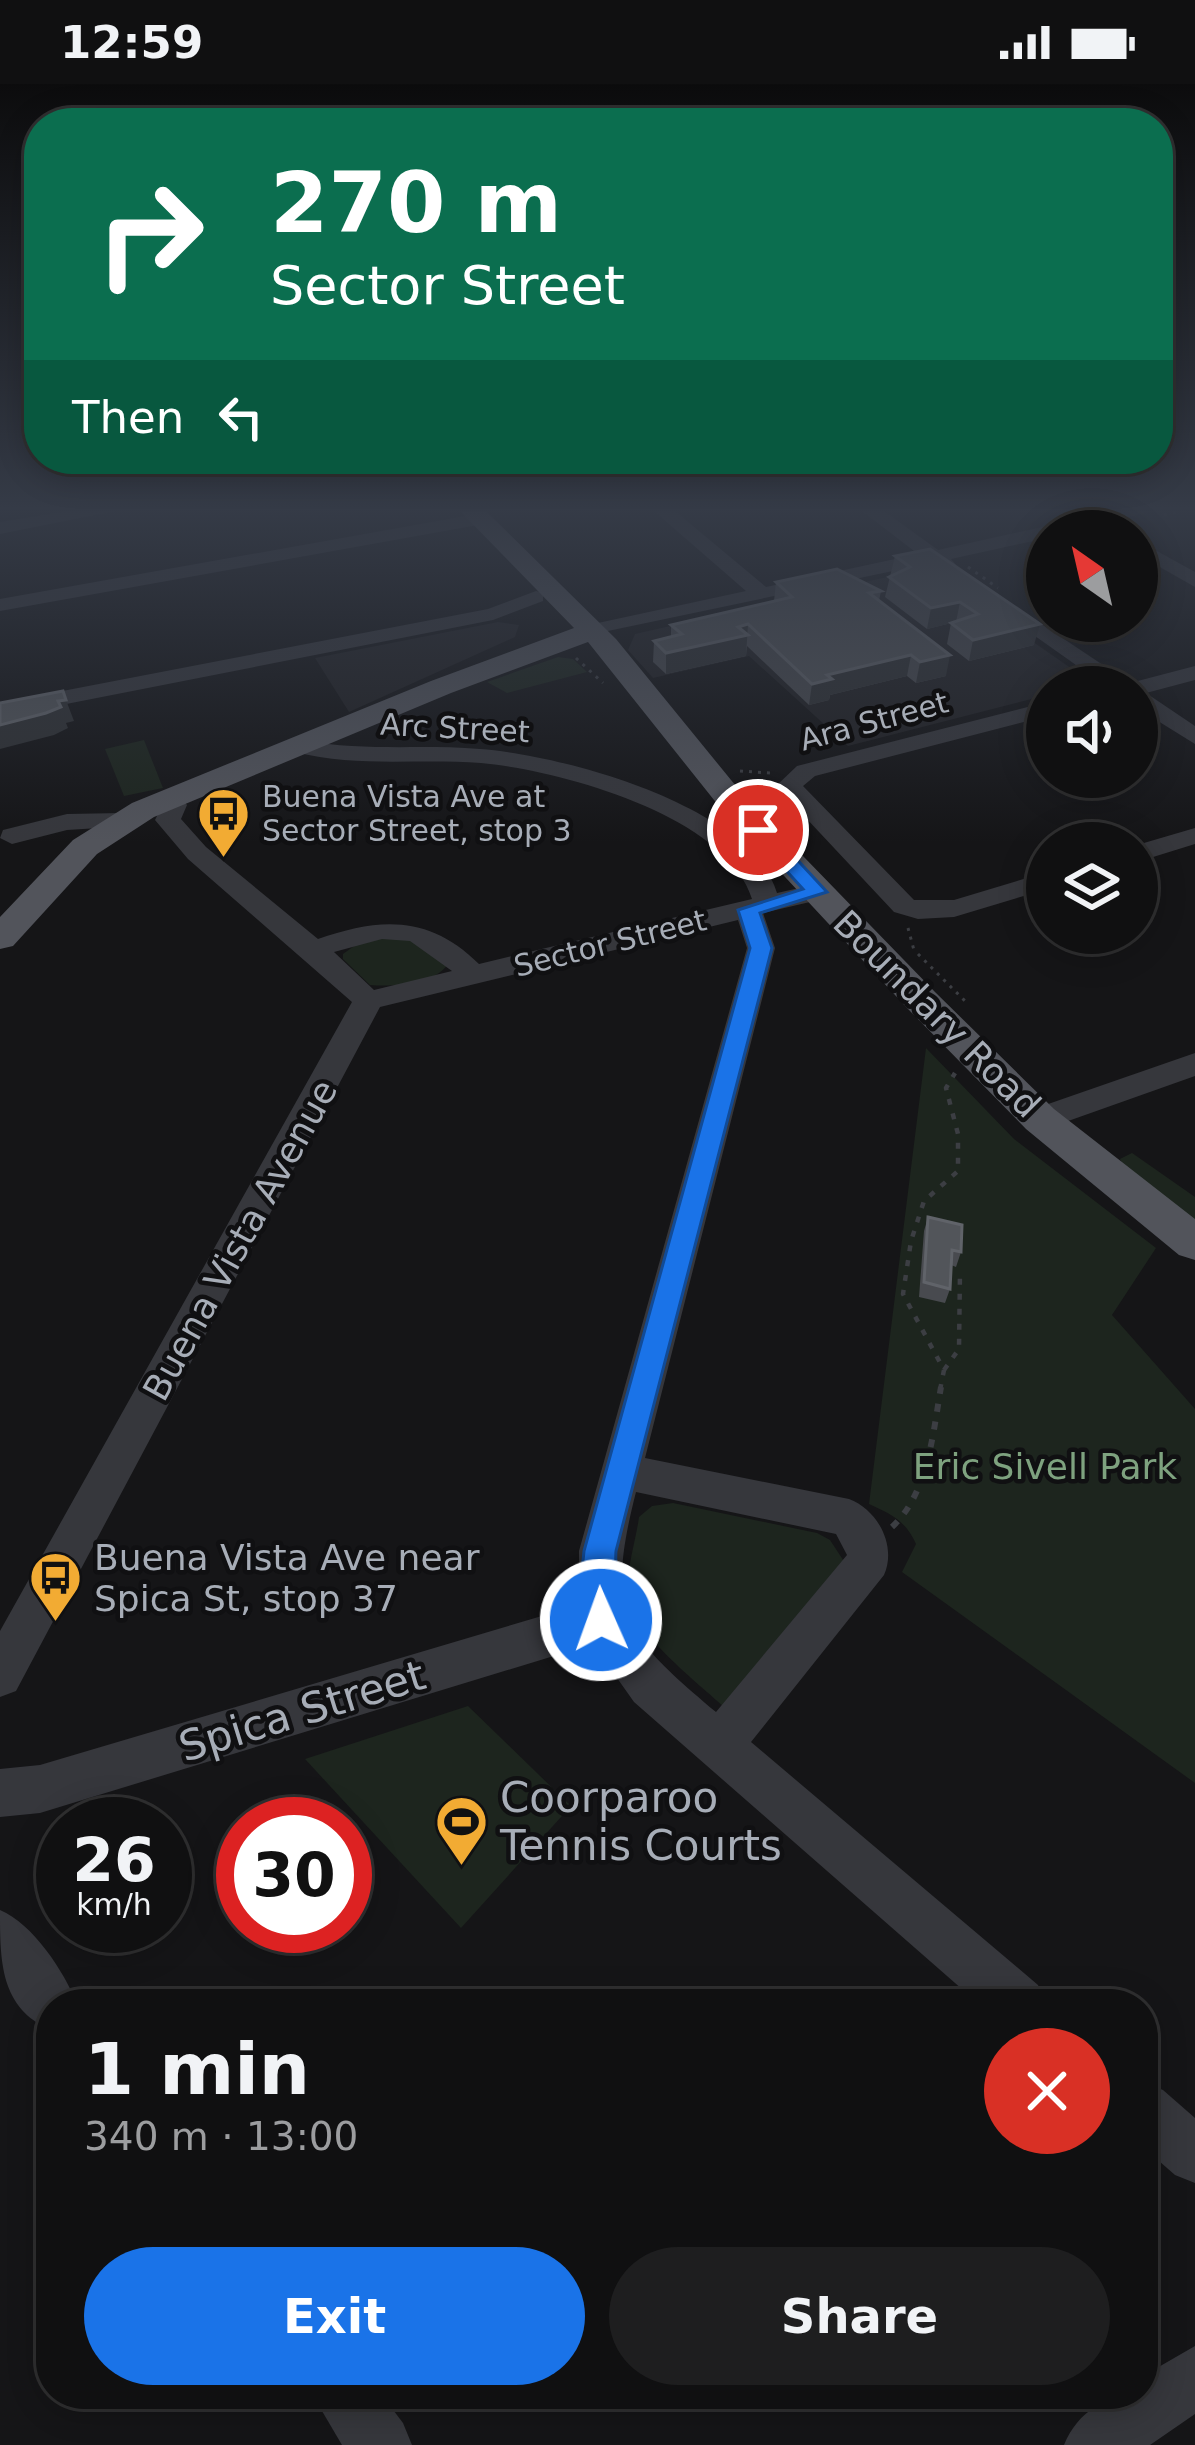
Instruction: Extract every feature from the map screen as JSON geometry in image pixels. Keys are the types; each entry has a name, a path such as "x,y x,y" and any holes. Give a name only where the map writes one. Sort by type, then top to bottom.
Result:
{"main road":[{"path":"495,666 534,621"},
{"name":"Boundary Road","path":"553,621 715,762 817,892 1040,1119 1195,1243"},
{"name":"Boundary Road","path":"561,621 578,641"},
{"path":"6,932 86,847 123,827 495,666 578,641"},
{"path":"6,932 123,827 254,767"}],"street":[{"path":"0,710 456,621"},
{"path":"578,641 651,621"},
{"path":"1032,621 1093,666"},
{"path":"1158,683 1195,673"},
{"path":"1158,712 1195,737"},
{"name":"Ara Street","path":"783,777 1026,714"},
{"name":"Arc Street","path":"304,746 328,755 481,756 597,778 682,815 719,838 759,878 757,907"},
{"path":"783,777 791,792 904,906 917,913 943,911 1026,886"},
{"path":"174,805 168,820 197,853 352,982 367,1001"},
{"path":"6,837 67,822 154,831 197,853"},
{"path":"6,837 68,829 83,836 86,847"},
{"path":"1158,847 1195,836"},
{"name":"Sector Street","path":"367,1001 817,892"},
{"path":"757,907 761,948 600,1551 601,1620 617,1649 650,1686 1002,1989"},
{"name":"Sector Street","path":"313,950 383,930 412,930 446,944 474,976"},
{"name":"Buena Vista Avenue","path":"0,1675 367,1001"},
{"path":"1040,1119 1195,1064"},
{"path":"622,1471 849,1518 866,1541 869,1561 719,1745"},
{"name":"Spica Street","path":"0,1793 40,1789 601,1620"},
{"path":"0,1936 40,1989"},
{"path":"1158,2123 1195,2155"},
{"path":"1158,2403 1195,2378"},
{"path":"354,2409 381,2445"},
{"path":"1095,2445 1149,2409"}],"path":[{"path":"578,641 582,662 615,697"},
{"path":"715,762 742,773 783,777"},
{"path":"944,1370 903,1294 910,1240 924,1201 958,1171 958,1134 946,1088 961,1063 978,1057"},
{"path":"866,1541 904,1520 916,1495 944,1370 958,1349 960,1271"}],"shaded area":[{"path":"692,621 1003,621 1026,637 1026,642 1033,642 1068,666 1026,666 1026,700 848,746 749,656 653,678 628,650 635,634"},
{"path":"498,622 519,625 515,637 349,712 315,658"}],"green space":[{"path":"558,657 573,659 587,672 507,693 487,682"},
{"path":"144,740 163,788 124,796 105,749"},
{"path":"377,939 408,939 448,964 423,980 370,985 343,954"},
{"name":"Eric Sivell Park","path":"926,1048 1014,1139 1156,1248 1112,1315 1195,1409 1195,1783 902,1572 916,1544 897,1519 869,1504"},
{"path":"1132,1153 1195,1197 1195,1226 1126,1173 1120,1159"},
{"name":"Eric Sivell Park","path":"673,1503 817,1533 830,1540 849,1569 726,1709 653,1640 640,1624 628,1593 639,1517 652,1506"},
{"name":"Coorparoo Tennis Courts","path":"468,1706 571,1806 461,1928 372,1832 372,1797 340,1797 305,1759"}],"building":[{"path":"906,621 950,655 920,662 911,655 827,675 832,679 812,684 748,624 738,627 748,635 666,653 654,641 682,634 671,625"},
{"path":"1026,621 1026,627 973,640 951,623"},
{"path":"63,691 66,700 58,701 61,707 0,725 0,703"},
{"path":"928,1217 962,1225 961,1252 952,1250 950,1289 924,1282"}],"place":[{"name":"Buena Vista Ave at Sector Street, stop 3","path":"223,859"},
{"name":"Buena Vista Ave near Spica St, stop 37","path":"55,1624"},
{"name":"Coorparoo Tennis Courts","path":"461,1867"}],"route":[{"path":"601,1620 600,1551 761,948 748,910 817,892 758,830"}]}
